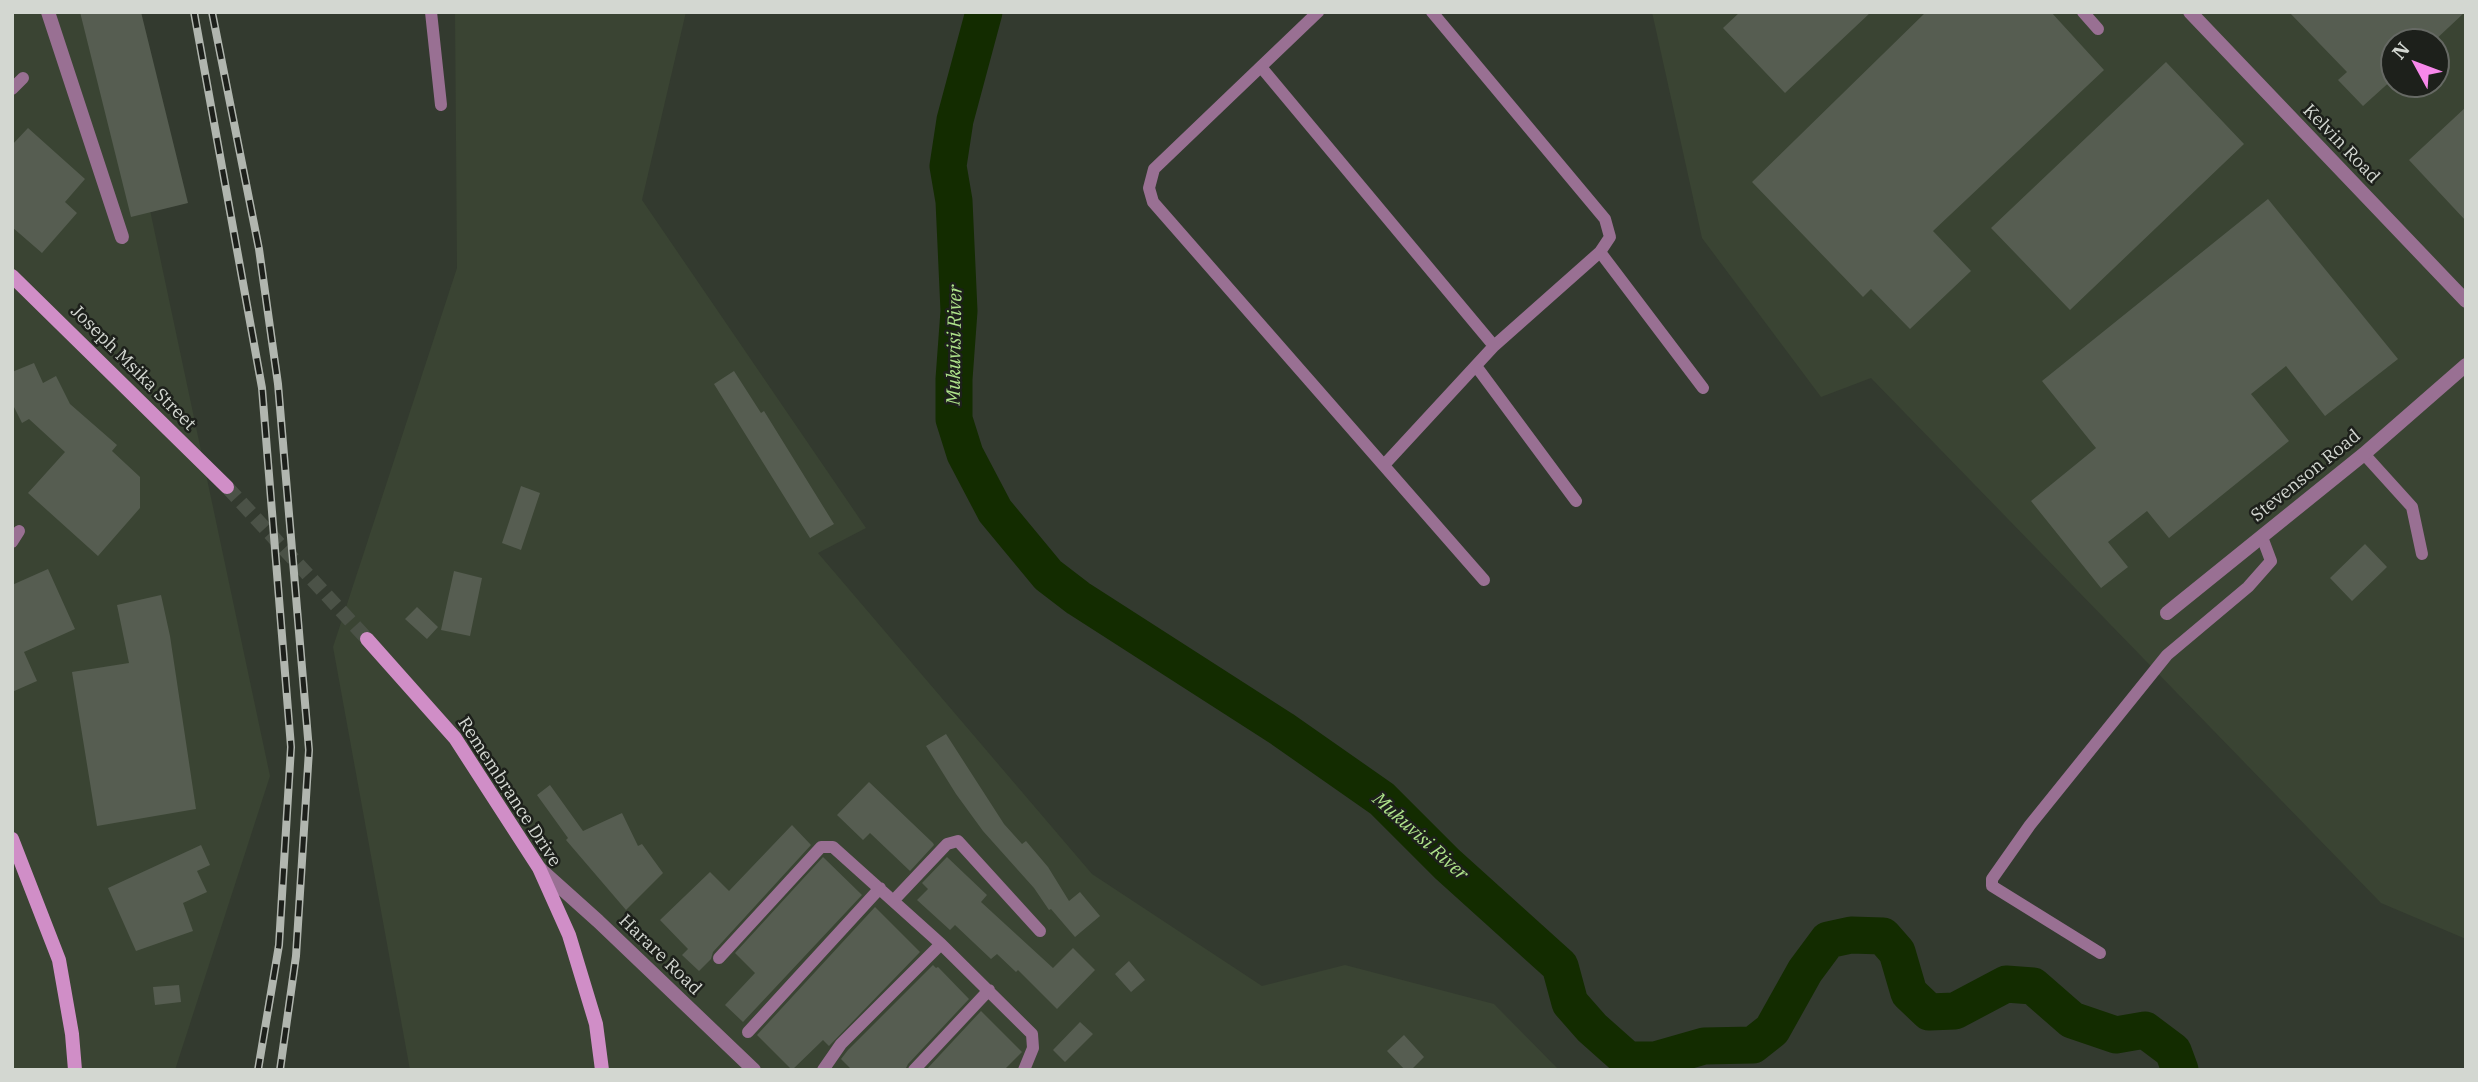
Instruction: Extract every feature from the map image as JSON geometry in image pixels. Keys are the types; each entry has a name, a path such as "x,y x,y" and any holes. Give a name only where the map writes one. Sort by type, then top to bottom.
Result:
{"street":[{"path":"48,12 122,237"},
{"name":"Kelvin Road","path":"2190,12 2466,301"},
{"name":"Joseph Msika Street","path":"12,276 227,487"},
{"name":"Stevenson Road","path":"2167,613 2364,454 2466,365"},
{"name":"Remembrance Drive","path":"367,639 455,738 539,868 569,935 596,1024 602,1070"},
{"path":"12,839 59,960 72,1034 75,1070"},
{"name":"Harare Road","path":"539,868 598,920 754,1070"}],"lane":[{"path":"431,12 441,105"},
{"path":"1318,12 1154,169 1149,188 1153,202 1484,580"},
{"path":"1384,465 1494,346 1600,253 1610,237 1605,219 1432,12"},
{"path":"2083,12 2098,29"},
{"path":"1261,67 1494,346"},
{"path":"12,89 23,78"},
{"path":"1600,253 1703,388"},
{"path":"1476,366 1576,501"},
{"path":"2364,454 2412,507 2422,554"},
{"path":"2100,953 1992,886 1992,879 2030,825 2167,655 2248,587 2265,569 2271,561 2262,537"},
{"path":"894,900 947,844 958,841 1040,931"},
{"path":"719,958 821,847 833,847 942,944 1032,1034 1033,1048 1024,1070"},
{"path":"748,1031 880,888"},
{"path":"824,1070 841,1044 942,944"},
{"path":"914,1070 989,990"}],"shaded area":[{"path":"12,12 108,12 270,776 175,1070 12,1070"},
{"path":"455,12 686,12 642,200 866,528 818,553 1092,874 1262,986 1345,965 1494,1004 1559,1070 410,1070 333,647 457,268"},
{"path":"1652,12 2466,12 2466,939 2381,903 1871,378 1821,397 1702,238"}],"building":[{"path":"80,12 141,12 188,203 131,217"},
{"path":"1740,12 1871,12 1785,93 1723,28"},
{"path":"1926,12 2051,12 2104,70 1933,231 1971,271 1910,329 1871,289 1863,297 1752,182"},
{"path":"2289,12 2465,12 2448,28 2380,28 2380,91 2363,106 2338,80 2347,72"},
{"path":"2166,62 2244,144 2070,310 1991,228"},
{"path":"2466,107 2466,221 2409,160"},
{"path":"28,128 85,179 65,202 77,213 42,253 12,227 12,145"},
{"path":"2268,199 2398,359 2325,416 2286,366 2251,394 2289,441 2169,538 2147,511 2108,542 2128,567 2101,588 2031,501 2096,448 2042,381"},
{"path":"34,363 43,383 56,376 70,404 117,445 112,451 140,477 140,508 98,556 28,493 65,452 29,419 22,423 12,403 12,372"},
{"path":"734,371 761,413 764,411 834,524 810,538 714,384"},
{"path":"521,486 540,493 521,550 502,543"},
{"path":"2365,544 2387,567 2352,601 2330,578"},
{"path":"48,569 75,629 24,652 37,681 12,692 12,585"},
{"path":"454,571 482,578 470,636 441,630"},
{"path":"161,595 170,636 196,809 97,826 72,672 129,663 117,605"},
{"path":"417,607 438,627 427,639 405,619"},
{"path":"946,734 1004,824 1022,844 1026,841 1048,867 1069,901 1080,892 1100,916 1075,937 983,831 956,794 926,746"},
{"path":"869,782 934,845 910,871 870,833 863,840 837,815"},
{"path":"550,785 583,831 622,813 638,846 642,844 663,873 626,910 566,840 568,838 537,795"},
{"path":"792,825 811,845 713,952 711,959 699,971 682,955 688,949 660,920 710,872 729,891"},
{"path":"201,845 210,865 197,871 207,892 183,903 193,931 136,951 108,888"},
{"path":"823,857 862,895 743,1022 725,1005 755,973 735,953"},
{"path":"947,857 987,895 981,902 1053,968 1073,948 1095,970 1057,1009 1018,970 1016,972 997,954 991,959 955,925 950,930 917,900 928,889 922,883"},
{"path":"875,907 920,952 829,1046 823,1040 792,1070 757,1035"},
{"path":"1129,961 1145,980 1131,992 1115,974"},
{"path":"933,965 969,999 905,1070 852,1070 841,1059"},
{"path":"179,985 181,1002 155,1005 153,987"},
{"path":"981,1011 1022,1052 1004,1070 926,1070"},
{"path":"1080,1022 1093,1034 1065,1062 1053,1050"},
{"path":"1404,1035 1424,1057 1411,1070 1405,1070 1387,1051"}],"waterway":[{"name":"Mukuvisi River","path":"984,12 955,120 948,166 954,201 959,311 954,419 965,454 995,511 1048,575 1078,598 1282,729 1382,799 1447,864 1560,966 1570,1003 1592,1028 1628,1060 1655,1060 1704,1046 1753,1045 1772,1030 1805,971 1828,940 1851,935 1883,936 1897,952 1909,993 1929,1012 1955,1011 2006,984 2033,986 2072,1020 2116,1035 2145,1030 2173,1051 2180,1070"}],"tunnel":[{"path":"227,487 367,639"}],"railway":[{"path":"194,12 262,388 291,747 279,945 258,1070"},
{"path":"212,12 259,249 278,384 309,750 296,956 280,1070"}]}
